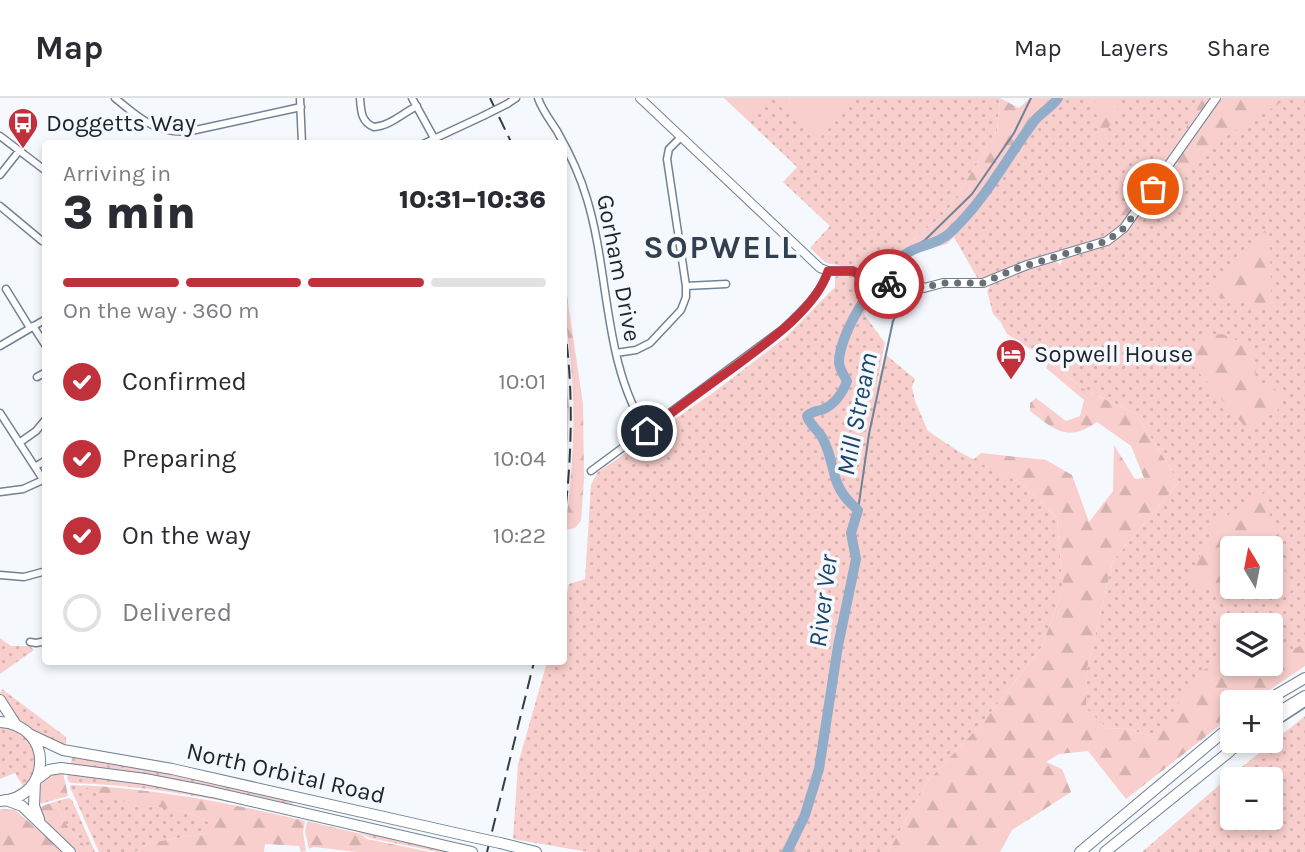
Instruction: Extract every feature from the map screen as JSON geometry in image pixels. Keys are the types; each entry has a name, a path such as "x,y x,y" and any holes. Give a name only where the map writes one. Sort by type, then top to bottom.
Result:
{"main road":[{"path":"1283,691 1305,678"},
{"path":"1283,709 1305,696"},
{"path":"0,700 16,725"},
{"path":"0,722 16,725"},
{"name":"North Orbital Road","path":"16,725 63,750 200,775 536,852"},
{"path":"29,734 36,742 40,755 34,806 41,822"},
{"path":"1080,852 1220,735"},
{"path":"1105,852 1228,753"},
{"name":"North Orbital Road","path":"3,801 22,795 49,770 61,768 145,779 273,805 472,852"},
{"path":"3,801 22,806 70,852"}],"street":[{"path":"116,98 145,123 174,132 191,131 300,107"},
{"path":"300,98 302,140"},
{"path":"360,98 365,122 374,127 387,125 417,106"},
{"path":"412,98 434,138"},
{"path":"430,140 516,98"},
{"name":"Gorham Drive","path":"538,98 562,140"},
{"path":"640,98 820,268 828,271 853,271 883,287 908,276 924,288 943,283 983,283 1015,269 1097,245 1114,237 1124,228 1216,98"},
{"path":"0,136 42,168"},
{"path":"616,353 636,350 650,343 681,310 686,297 667,159 669,149 681,137"},
{"name":"Gorham Drive","path":"567,149 587,198 598,239 616,353 626,393 647,431"},
{"path":"0,175 19,151"},
{"path":"0,206 42,241"},
{"path":"591,471 783,329 804,308 828,271"},
{"path":"686,286 726,284"},
{"path":"6,289 42,340"},
{"path":"0,346 42,321"},
{"path":"37,377 42,374"},
{"path":"0,412 42,479"},
{"path":"19,443 42,424"},
{"path":"35,467 42,463"},
{"path":"0,492 42,483"},
{"path":"0,575 24,577 42,572"},
{"path":"30,642 42,642"},
{"path":"1283,718 1305,704"}],"green space":[{"path":"724,98 1000,98 997,132 947,211 871,276 848,267 826,263 810,248 830,226 783,182 797,167"},
{"path":"725,98 768,98 748,120"},
{"path":"789,98 858,98 821,137 785,103"},
{"path":"1000,98 1019,108 1030,98 1060,98 1038,120 954,237 947,244 909,254 878,281 871,276 947,211 997,132"},
{"path":"1060,98 1305,98 1305,653 1283,666 1283,613 1220,613 1220,676 1265,676 1241,690 1220,690 1220,702 1157,738 1125,728 1108,729 1085,708 1087,669 1113,561 1179,482 1136,414 1082,388 1049,361 1007,334 993,314 987,291 991,285 1017,271 1054,260 1061,265 1065,250 978,279 954,237 1038,120"},
{"path":"1094,98 1123,98 1101,143"},
{"path":"1196,98 1288,98 1201,152 1136,229 1121,229 1117,220 1187,126"},
{"path":"1269,226 1272,310 1205,294"},
{"path":"842,273 854,275 880,291 864,314 885,343 876,389 885,354 915,379 912,387 915,401 928,431 961,453 1021,483 1057,518 1063,588 1042,647 984,721 928,781 888,852 588,852 513,839 518,764 546,665 567,665 567,592 569,584 585,579 591,485 597,473 714,392 786,337 835,287 835,277"},
{"path":"567,296 583,404 584,479 581,521 575,528 567,530 572,462 572,380"},
{"path":"1222,334 1249,345 1257,365 1255,374 1260,387 1272,387 1284,396 1278,410 1246,428 1183,354 1199,337"},
{"path":"1049,361 1082,388 1136,414 1179,482 1113,561 1087,669 1086,708 1108,729 1125,728 1157,738 1198,672 1220,663 1220,676 1283,676 1283,652 1305,643 1305,666 1270,690 1220,690 1220,725 1126,799 1088,751 1059,754 1046,762 1062,769 1071,792 1012,830 1000,852 888,852 928,781 984,721 1042,647 1063,588 1057,518 1021,483 973,460 981,453 1046,460 1072,475 1089,522 1113,491 1114,445 1135,479 1144,478 1131,446 1097,422 1077,432 1062,432 1030,411 1030,403 1036,398 1066,421 1080,416 1084,400 1046,368"},
{"path":"567,382 569,409 567,447"},
{"path":"1266,492 1273,536 1220,536 1220,592 1188,583 1215,523"},
{"path":"1283,566 1292,591 1283,593"},
{"path":"0,638 11,646 30,646 34,650 0,674"},
{"path":"2,689 66,737 66,748 59,747 32,731 18,719 0,694"},
{"path":"1305,716 1305,852 1142,852 1220,785 1220,830 1283,830 1283,767 1242,767 1259,753 1283,753 1283,734"},
{"path":"0,727 15,730 26,737 33,747 36,758 34,769 23,786 15,773 0,779"},
{"path":"72,756 294,798 292,806 160,778 71,764"},
{"path":"71,771 202,793 457,852 439,852 370,838 356,831 286,814 180,793 72,783 67,777"},
{"path":"63,772 68,796 36,805 43,782 50,776"},
{"path":"71,785 83,786 119,800 191,814 211,824 211,829 207,833 149,843 135,852 99,852"},
{"path":"80,785 193,798 305,821 303,832 306,851 301,852 299,846 265,844 264,852 135,852 149,843 207,833 211,824 190,814 126,802"},
{"path":"69,798 95,852 91,852 69,829 54,802"},
{"path":"54,802 69,829 91,852 77,852 40,815 37,808"},
{"path":"0,809 15,810 64,852 0,852"},
{"path":"307,821 361,834 367,839 430,852 357,852 314,847 309,849 305,832"}],"waterway":[{"path":"871,279 879,269 925,240 972,194 1014,133 1031,98"},
{"name":"River Ver","path":"787,852 805,815 819,769 838,646 856,559 851,533 858,510 842,493 828,450 807,416 828,407 843,389 847,381 839,365 841,349 854,317 875,285 898,259 942,239 964,219 986,192 1035,120 1058,98"},
{"path":"855,314 867,284"},
{"name":"Mill Stream","path":"858,510 869,434 893,321 910,287"}],"railway":[{"path":"490,98 510,140"},
{"path":"567,348 571,422 567,492"},
{"path":"487,852 533,665"}],"way so far":[{"path":"889,284 908,276 922,288 943,283 976,284 1027,265 1097,245 1114,237 1124,228 1153,189"}],"place":[{"name":"Doggetts Way","path":"23,150"},
{"name":"Sopwell House","path":"1011,381"}],"district":[{"name":"SOPWELL","path":"721,247"}],"route":[{"path":"647,431 783,329 804,308 828,271 853,271 880,287 889,284"}]}
